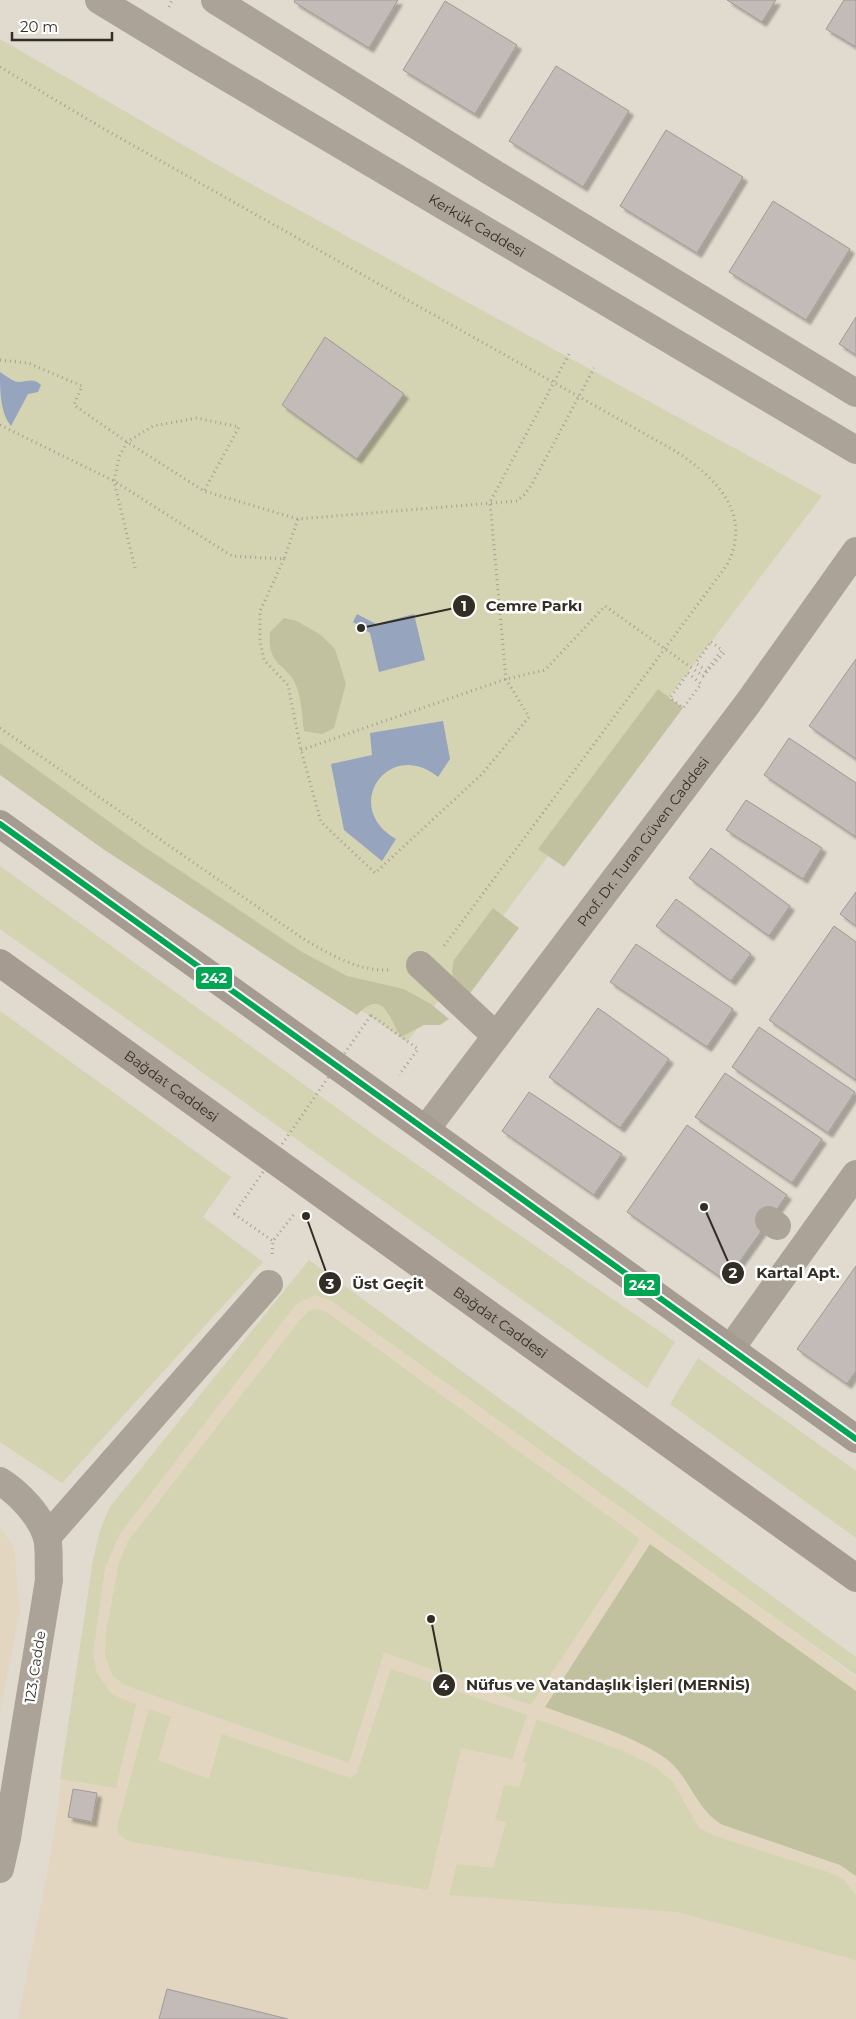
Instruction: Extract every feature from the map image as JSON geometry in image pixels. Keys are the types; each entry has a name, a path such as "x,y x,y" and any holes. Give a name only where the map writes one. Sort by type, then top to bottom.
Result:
{"main road":[{"path":"0,824 856,1439"},
{"name":"Bağdat Caddesi","path":"0,963 856,1578"}],"street":[{"name":"Kerkük Caddesi","path":"100,0 196,59 856,450"},
{"path":"224,2 490,171 856,393"},
{"name":"Prof. Dr. Turan Güven Caddesi","path":"426,1129 748,703 856,550"},
{"path":"420,965 496,1036"},
{"path":"731,1348 856,1174"},
{"path":"47,1537 269,1284"},
{"name":"123. Cadde","path":"0,1480 12,1488 34,1513 47,1537 49,1580 7,1838 0,1869"}],"path":[{"path":"0,67 104,129 677,452 697,466 716,484 724,495 732,509 737,537 734,551 727,565 446,944 420,965 385,970 351,963 329,954 302,938 0,728"},
{"path":"298,518 284,559 260,611 260,641 264,660 288,685 302,750 321,822 375,873 482,774 529,717 506,679 490,502 569,354"},
{"path":"0,360 28,363 82,386 74,406 204,491 298,518 517,501 525,494 594,368"},
{"path":"135,568 114,481 120,457 127,442 153,426 197,418 239,427 204,491"},
{"path":"0,425 114,481 232,556 284,559"},
{"path":"302,750 506,679 545,670 605,606 703,676 725,652"},
{"path":"711,642 722,650 706,671 696,663 711,642"},
{"path":"688,673 701,684 683,708 670,698 688,673"},
{"path":"273,1241 234,1214 371,1015 418,1049 382,1097"}],"shaded area":[{"path":"309,1260 856,1678 856,2019 18,2019 50,1859 93,1560 100,1531 109,1508"},
{"path":"0,1528 14,1547 20,1610 0,1711"}],"green space":[{"path":"0,39 235,175 822,496 407,1042 0,760"},
{"path":"284,618 297,621 321,635 335,649 346,684 334,728 322,734 304,731 297,688 289,673 279,664 272,653 270,632"},
{"path":"658,689 683,708 564,867 538,849"},
{"path":"0,743 143,846 302,952 347,976 404,989 431,1004 449,1019 440,1025 424,1025 401,1037 384,1008 379,1005 373,1004 366,1007 357,1015 103,849 0,775"},
{"path":"0,866 380,1139 675,1342 647,1388 0,929"},
{"path":"493,908 519,928 468,996 454,980 452,972 454,960"},
{"path":"0,1011 231,1177 203,1217 263,1262 62,1483 0,1442"},
{"path":"309,1260 856,1657 856,1675 330,1300 315,1295 298,1303 290,1312 119,1535 105,1568 93,1655 97,1673 110,1692 136,1704 116,1788 60,1779 93,1560 100,1531 109,1508"},
{"path":"315,1309 328,1313 640,1539 531,1705 384,1652 349,1763 124,1685 112,1675 105,1654 106,1634 118,1566 128,1541 300,1320 308,1312"},
{"path":"698,1358 856,1471 856,1538 670,1404"},
{"path":"650,1544 856,1691 856,1876 840,1865 723,1825 714,1819 700,1804 677,1769 657,1752 610,1730 545,1707"},
{"path":"391,1669 527,1715 512,1759 461,1748 428,1890 144,1844 128,1841 119,1834 117,1827 149,1709 171,1717 158,1760 209,1779 222,1734 350,1778 357,1773"},
{"path":"537,1719 620,1750 654,1766 673,1782 699,1828 715,1836 831,1873 843,1879 856,1895 856,1960 677,1912 449,1895 457,1864 493,1868 506,1822 495,1820 504,1785 519,1787 527,1763 523,1761"}],"water":[{"path":"0,372 18,382 33,381 41,385 38,392 28,394 11,426 3,408"},
{"path":"357,614 376,624 414,614 425,660 379,672 370,633 353,622"},
{"path":"443,721 450,759 438,777 420,767 403,765 388,771 378,781 372,795 372,810 380,826 396,839 382,861 344,830 331,764 372,755 370,733"}],"building":[{"path":"295,0 398,0 369,48 294,2"},
{"path":"727,0 776,0 762,22"},
{"path":"844,0 856,0 856,47 826,29"},
{"path":"445,1 517,45 475,114 403,70"},
{"path":"556,66 629,111 583,187 509,141"},
{"path":"666,130 743,177 697,253 620,206"},
{"path":"773,201 850,249 806,320 729,272"},
{"path":"856,317 856,355 839,344"},
{"path":"325,337 404,394 357,459 282,405"},
{"path":"856,659 856,759 809,726"},
{"path":"789,738 856,783 856,837 764,775"},
{"path":"746,800 822,848 803,879 726,830"},
{"path":"711,848 790,906 769,936 689,878"},
{"path":"856,892 856,926 840,914"},
{"path":"676,899 751,954 731,981 656,926"},
{"path":"834,926 856,942 856,1080 769,1020"},
{"path":"636,944 733,1009 707,1047 610,982"},
{"path":"598,1008 669,1059 620,1128 549,1077"},
{"path":"759,1027 855,1092 828,1133 732,1067"},
{"path":"725,1073 822,1139 792,1183 695,1117"},
{"path":"529,1092 622,1154 594,1195 502,1131"},
{"path":"687,1125 787,1195 726,1281 627,1212"},
{"path":"856,1266 856,1371 847,1384 797,1349"},
{"path":"73,1789 97,1793 92,1822 68,1817"},
{"path":"167,1989 288,2019 159,2019"}],"transit line":[{"name":"242","path":"0,824 856,1439"}],"place":[{"name":"Cemre Parkı","path":"361,628"},
{"name":"Kartal Apt.","path":"704,1207"},
{"name":"Üst Geçit","path":"306,1216"},
{"name":"Nüfus ve Vatandaşlık İşleri (MERNİS)","path":"431,1619"}]}
